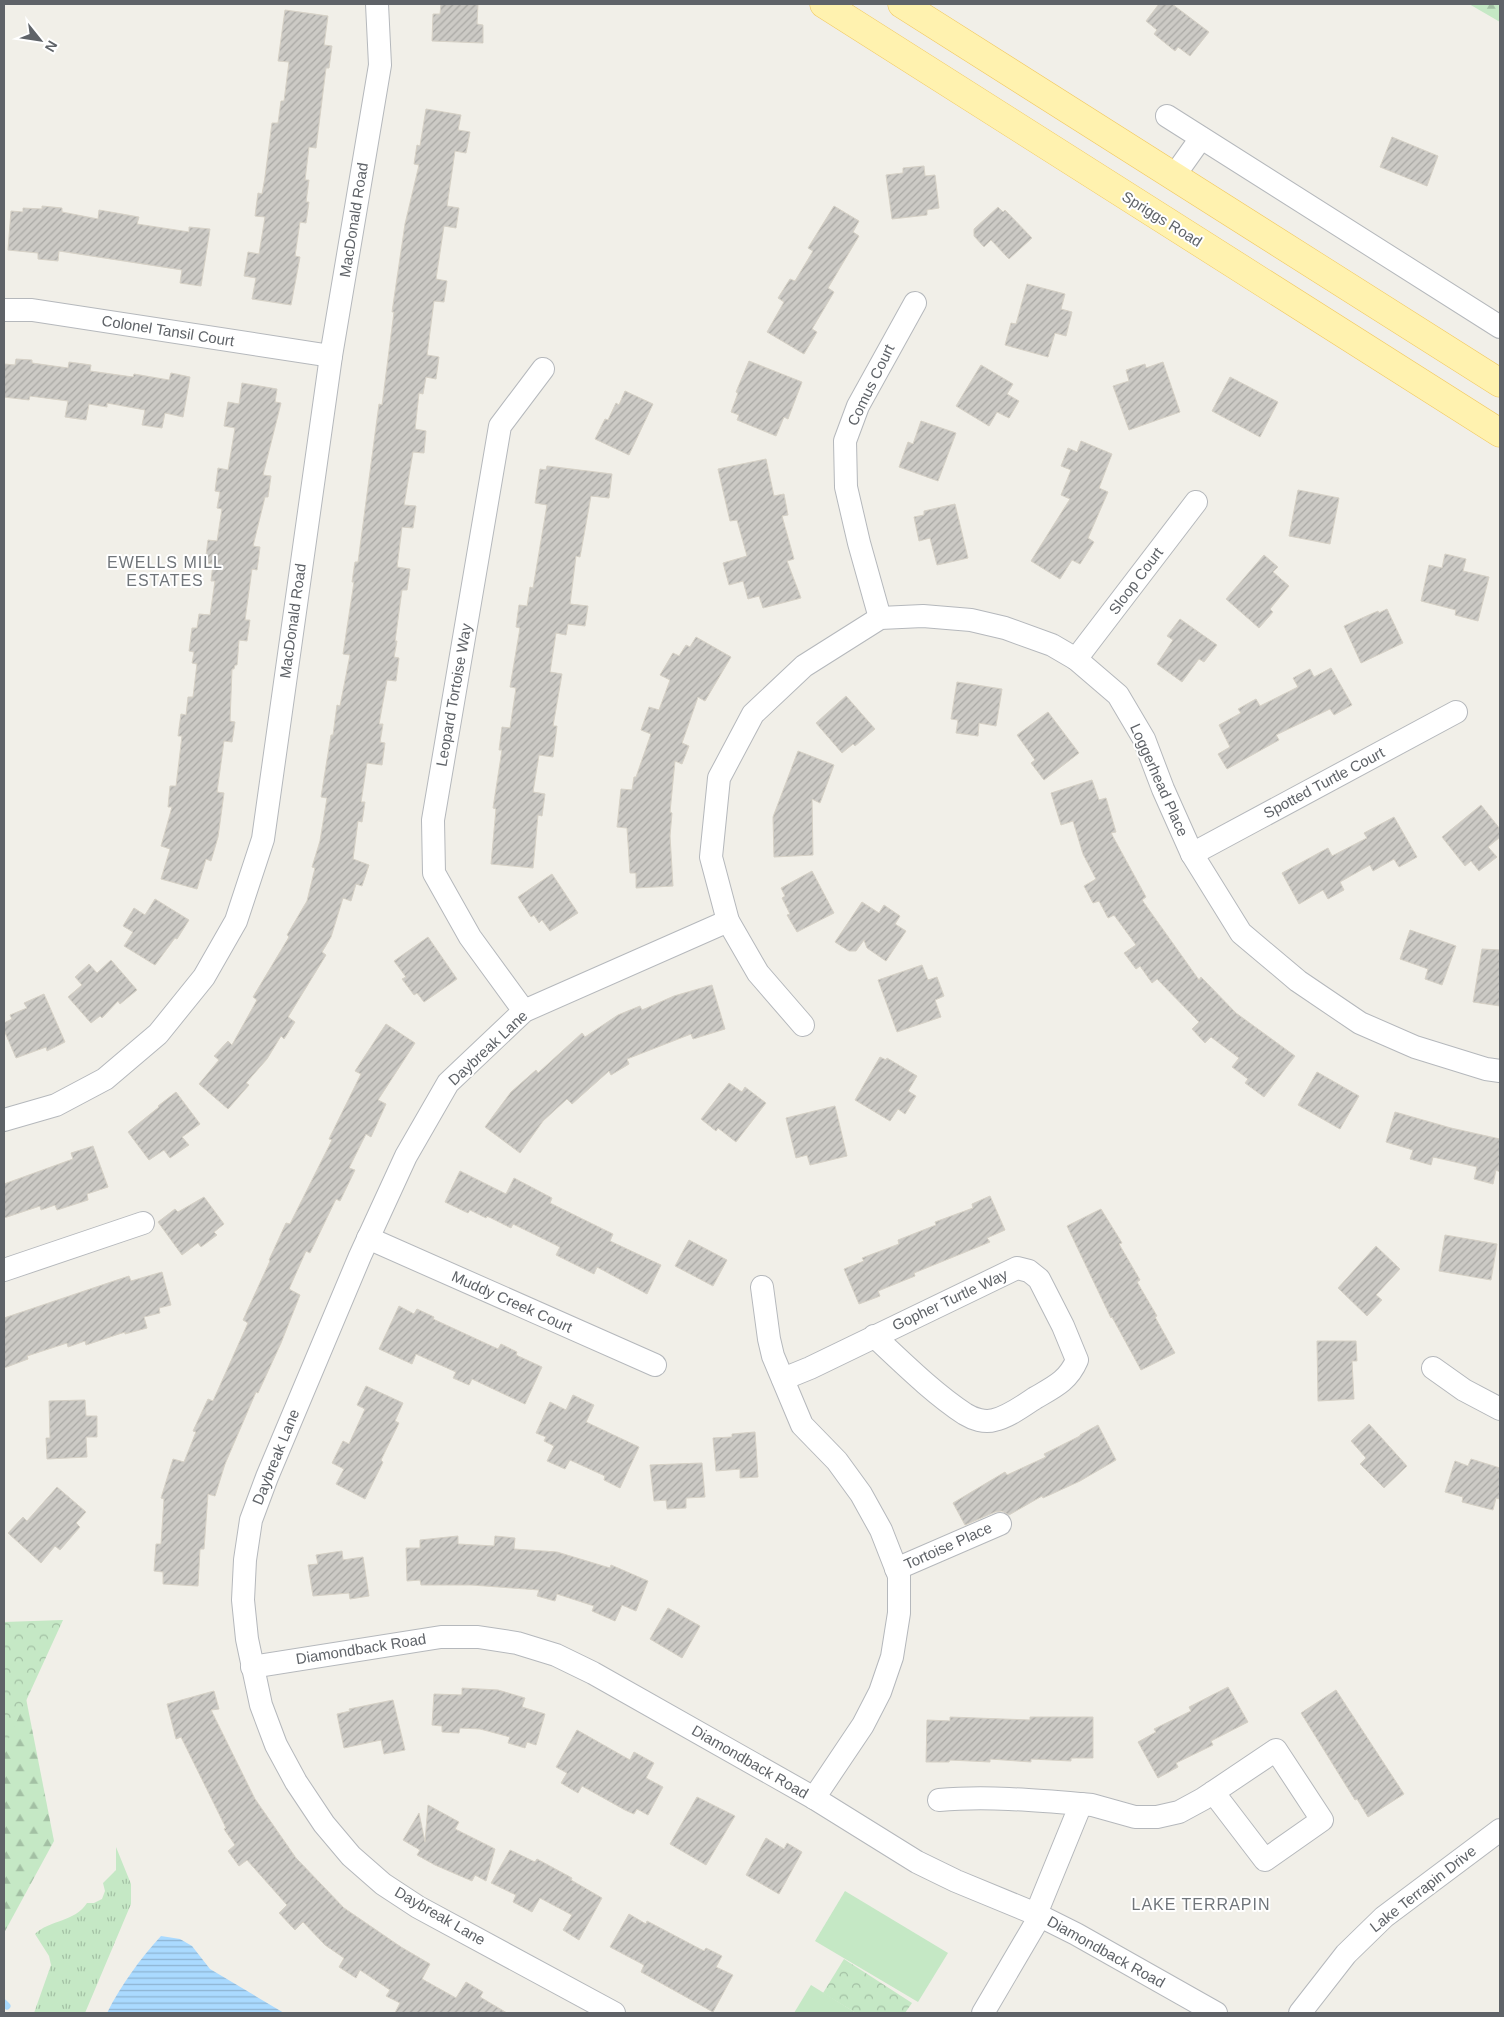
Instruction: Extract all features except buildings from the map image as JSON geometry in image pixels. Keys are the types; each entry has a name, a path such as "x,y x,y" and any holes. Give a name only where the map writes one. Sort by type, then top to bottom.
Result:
{"main road":[{"name":"Spriggs Road","path":"824,4 1500,433"},
{"path":"902,4 1500,383"}],"street":[{"name":"MacDonald Road","path":"4,1120 56,1105 105,1079 158,1034 204,977 236,921 263,839 331,356 380,65 377,4"},
{"path":"1167,116 1500,327"},
{"path":"1174,176 1201,138"},
{"name":"Comus Court","path":"880,618 846,487 845,441 858,406 915,303"},
{"name":"Colonel Tansil Court","path":"4,310 32,310 331,356"},
{"name":"Leopard Tortoise Way","path":"524,1011 470,937 434,873 433,820 500,426 543,369"},
{"name":"Sloop Court","path":"1076,659 1196,502"},
{"name":"Loggerhead Place","path":"804,1025 758,973 728,921 711,857 719,778 753,714 804,666 880,618 923,616 971,620 1004,628 1044,642 1076,659 1118,694 1144,739 1163,789 1192,854 1241,933 1298,981 1360,1023 1414,1047 1486,1069 1500,1071"},
{"name":"Spotted Turtle Court","path":"1192,854 1456,712"},
{"name":"Daybreak Lane","path":"614,2013 418,1907 383,1884 351,1856 324,1824 296,1782 276,1745 261,1705 252,1667 243,1600 245,1560 251,1520 267,1477 368,1238 406,1156 448,1083 524,1011 728,921"},
{"path":"4,1270 143,1223"},
{"name":"Muddy Creek Court","path":"368,1238 656,1365"},
{"name":"Gopher Turtle Way","path":"783,1379 810,1368 874,1336 1017,1268 1029,1271 1038,1279 1063,1326 1077,1360 1071,1373 1063,1381 1039,1396 994,1421 980,1420 966,1414 919,1377 874,1336"},
{"path":"762,1287 773,1356 802,1425 837,1461 861,1494 881,1530 899,1576 899,1613 892,1657 880,1692 863,1724 814,1798"},
{"path":"1434,1368 1464,1390 1500,1409"},
{"name":"Tortoise Place","path":"896,1569 1000,1524"},
{"name":"Diamondback Road","path":"252,1667 442,1637 478,1637 517,1643 556,1655 594,1673 814,1798 917,1862 956,1881 1038,1915 1076,1934 1216,2013"},
{"path":"939,1800 1007,1798 1092,1805 1135,1817 1157,1817 1179,1812 1276,1750 1322,1820 1265,1860 1213,1792"},
{"path":"983,2013 1038,1915 1081,1804"},
{"name":"Lake Terrapin Drive","path":"1300,2013 1326,1978 1364,1936 1402,1902 1497,1830"}],"green space":[{"path":"1469,4 1500,4 1500,22"},
{"path":"63,1620 4,1749 4,1622"},
{"path":"4,1681 23,1683 54,1841 4,1933"},
{"path":"116,1847 131,1884 131,1904 85,2013 34,2013 51,1965 49,1956 35,1934 47,1926 76,1914 87,1903 94,1903 102,1899 105,1891 103,1883 116,1870"},
{"path":"845,1891 948,1953 918,2002 815,1941"},
{"path":"844,1959 912,2003 905,2013 856,2013 823,1993"},
{"path":"811,1985 856,2013 794,2013"}],"water":[{"path":"161,1936 180,1939 192,1946 210,1969 284,2013 107,2013 131,1973"}],"waterway":[{"path":"4,2003 7,2006"}],"district":[{"name":"EWELLS MILL ESTATES","path":"165,571"},
{"name":"LAKE TERRAPIN","path":"1201,1904"}]}
